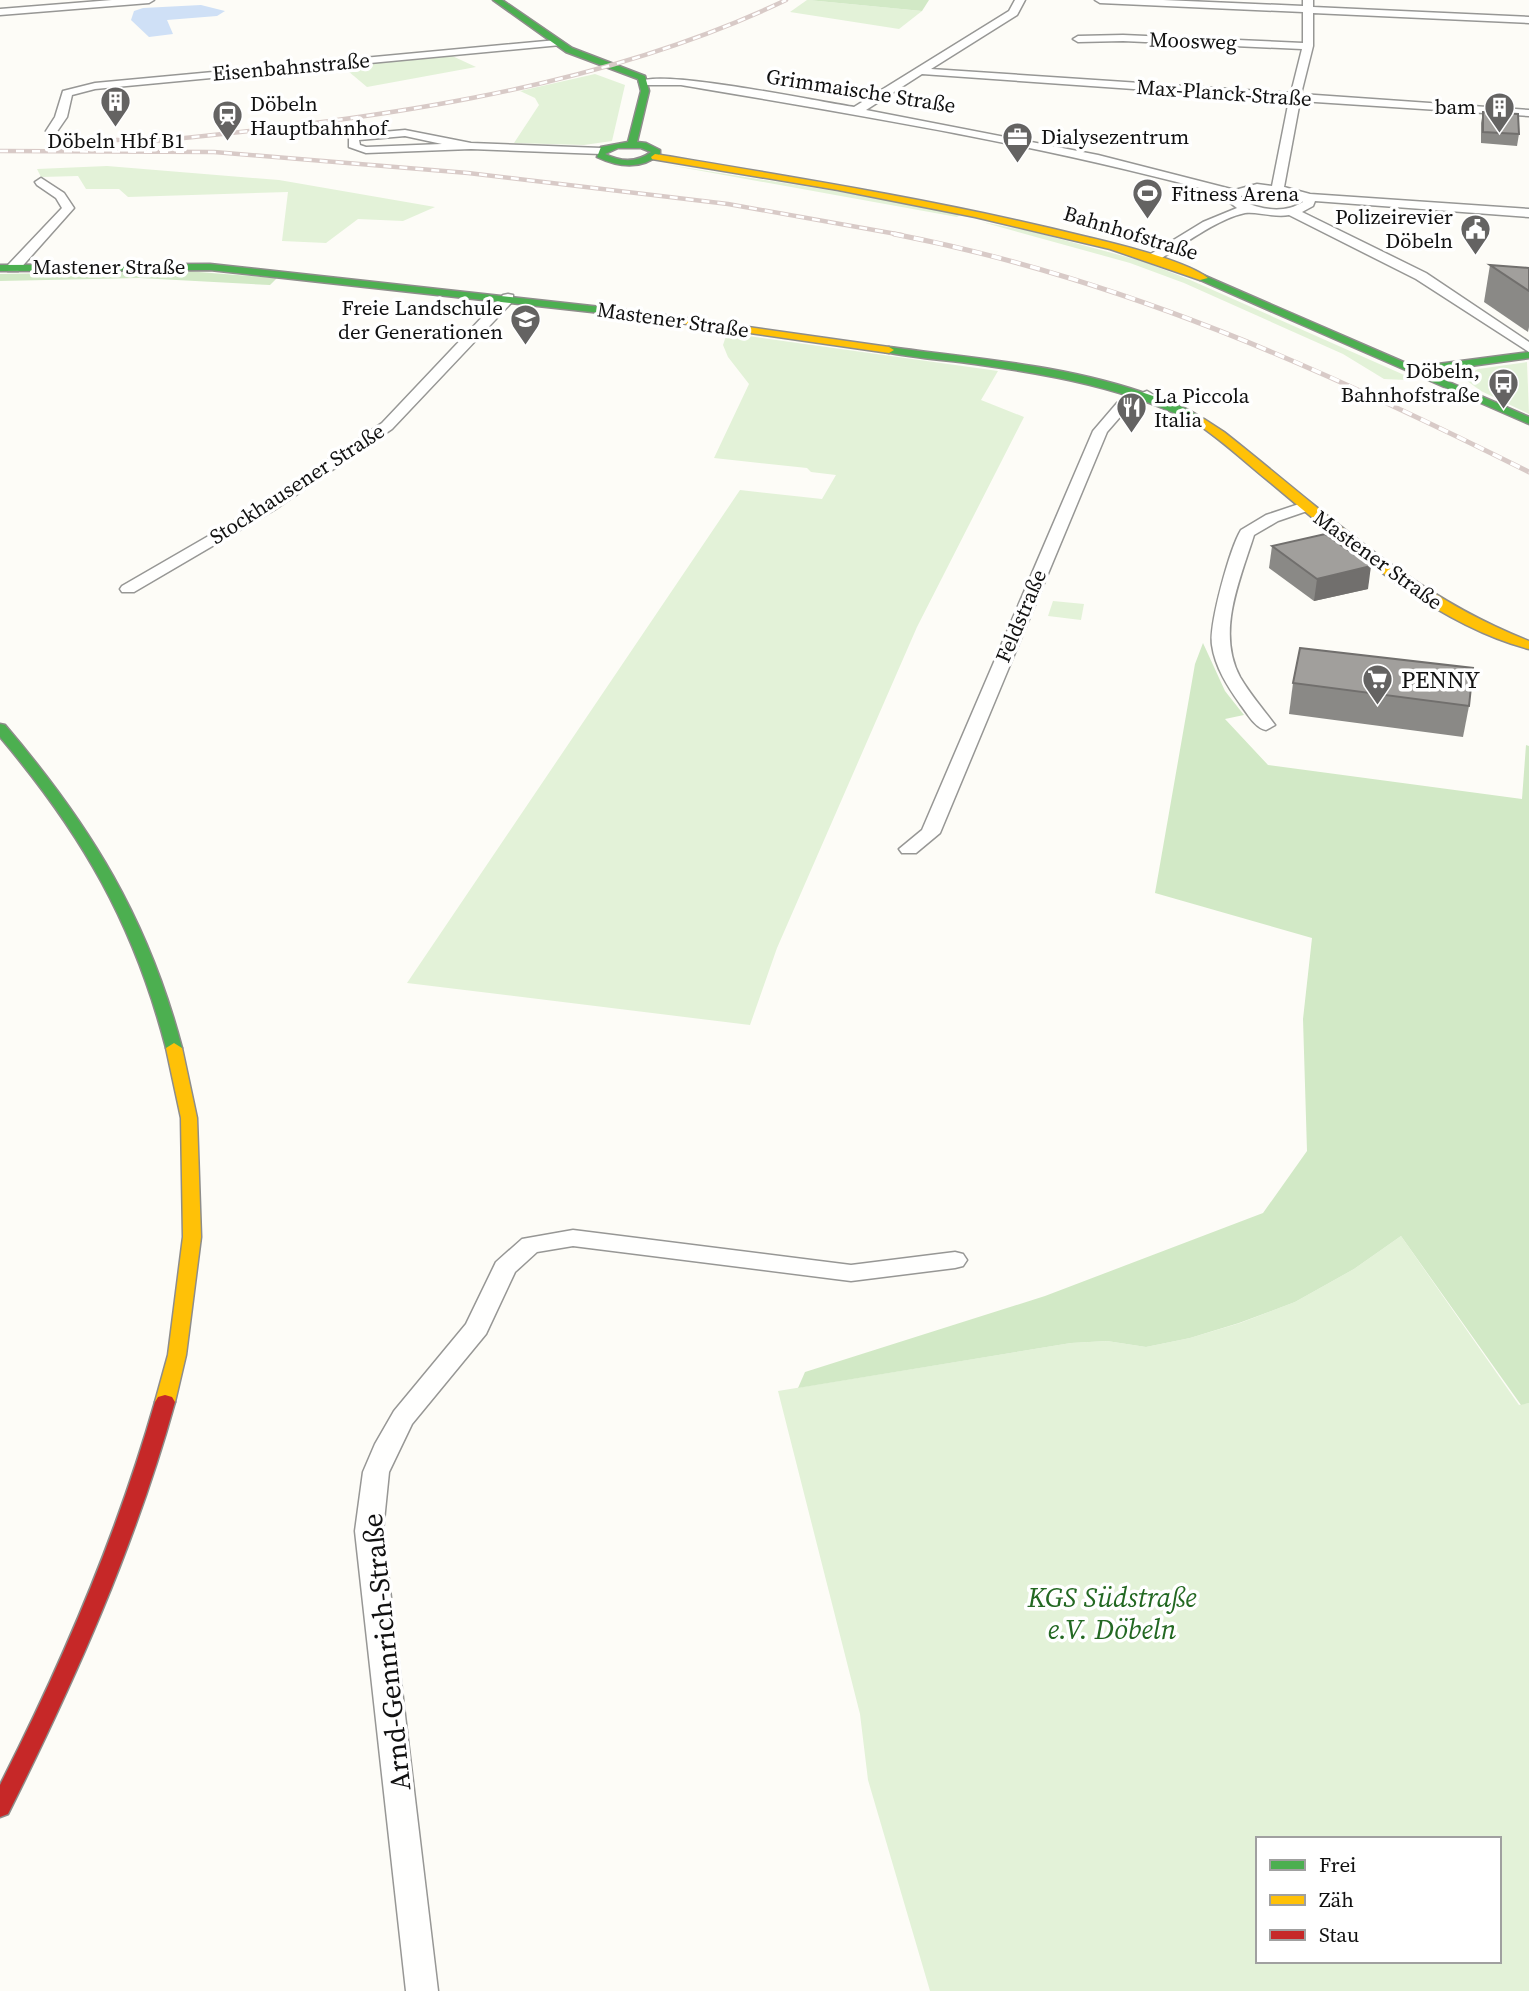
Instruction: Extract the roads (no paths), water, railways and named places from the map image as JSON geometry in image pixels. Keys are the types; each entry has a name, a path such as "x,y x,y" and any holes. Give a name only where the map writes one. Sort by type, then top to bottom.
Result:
{"main road":[{"name":"Grimmaische Straße","path":"497,0 557,43 579,54 637,74 644,82"},
{"path":"632,144 645,91 644,82"},
{"path":"632,144 655,149 657,152 654,157 637,162 618,162 600,155 601,151 617,145 632,144"},
{"name":"Bahnhofstraße","path":"654,157 900,197 1081,237 1153,258 1417,370 1529,421"},
{"name":"Mastener Straße","path":"7,268 210,267 508,298 1050,373 1147,395 1205,424 1375,561 1439,606 1498,635 1529,645"},
{"path":"1417,370 1529,355"},
{"path":"0,728 80,832 114,885 144,950 168,1014 185,1086 192,1142 194,1203 184,1321 173,1382 154,1455 104,1592 52,1709 0,1807"}],"street":[{"path":"0,12 149,0"},
{"path":"854,112 1013,13 1020,0"},
{"path":"1100,0 1308,6 1529,20"},
{"path":"1278,188 1308,46 1308,6"},
{"name":"Moosweg","path":"1079,39 1123,38 1308,46"},
{"name":"Eisenbahnstraße","path":"52,131 61,117 67,93 95,86 557,43"},
{"name":"Max-Planck-Straße","path":"919,71 1529,113"},
{"name":"Grimmaische Straße","path":"644,82 681,82 1074,151 1235,194"},
{"path":"471,146 405,133 353,137 355,147 366,150 471,146 601,151"},
{"path":"7,268 68,208 60,196 41,182"},
{"path":"1529,213 1308,197 1278,188 1257,188 1235,194 1235,202 1246,208 1292,212 1393,260 1529,348"},
{"path":"1292,212 1309,203 1308,197"},
{"path":"1153,258 1207,225 1246,208"},
{"name":"Stockhausener Straße","path":"128,589 269,507 371,439 387,426 508,298"},
{"name":"Feldstraße","path":"909,849 930,833 1100,431 1122,407 1147,395"},
{"name":"Mastener Straße","path":"1266,725 1239,693 1219,643 1235,569 1247,533 1272,518 1306,507"},
{"name":"Arnd-Gennrich-Straße","path":"422,1991 369,1531 371,1500 376,1472 403,1418 477,1328 505,1268 530,1245 573,1238 851,1273 955,1260"}],"water":[{"path":"201,5 225,11 217,16 167,20 173,34 149,37 131,20 134,11 143,8"}],"railway":[{"path":"144,142 390,112 554,80 634,58 711,32 786,0"},
{"path":"105,141 154,137"},
{"path":"0,151 214,152 468,173 728,204 902,235"},
{"path":"894,234 1060,275 1141,301 1298,363 1529,472"}],"place":[{"name":"Döbeln Hbf B1","path":"116,128"},
{"name":"bam","path":"1499,134"},
{"name":"Döbeln Hauptbahnhof","path":"227,143"},
{"name":"Dialysezentrum","path":"1018,164"},
{"name":"Fitness Arena","path":"1148,221"},
{"name":"Polizeirevier Döbeln","path":"1476,256"},
{"name":"Freie Landschule der Generationen","path":"526,347"},
{"name":"Döbeln, Bahnhofstraße","path":"1503,410"},
{"name":"La Piccola Italia","path":"1131,435"},
{"name":"PENNY","path":"1378,707"}],"park label":[{"name":"KGS Südstraße e.V. Döbeln","path":"1112,1613"}]}
